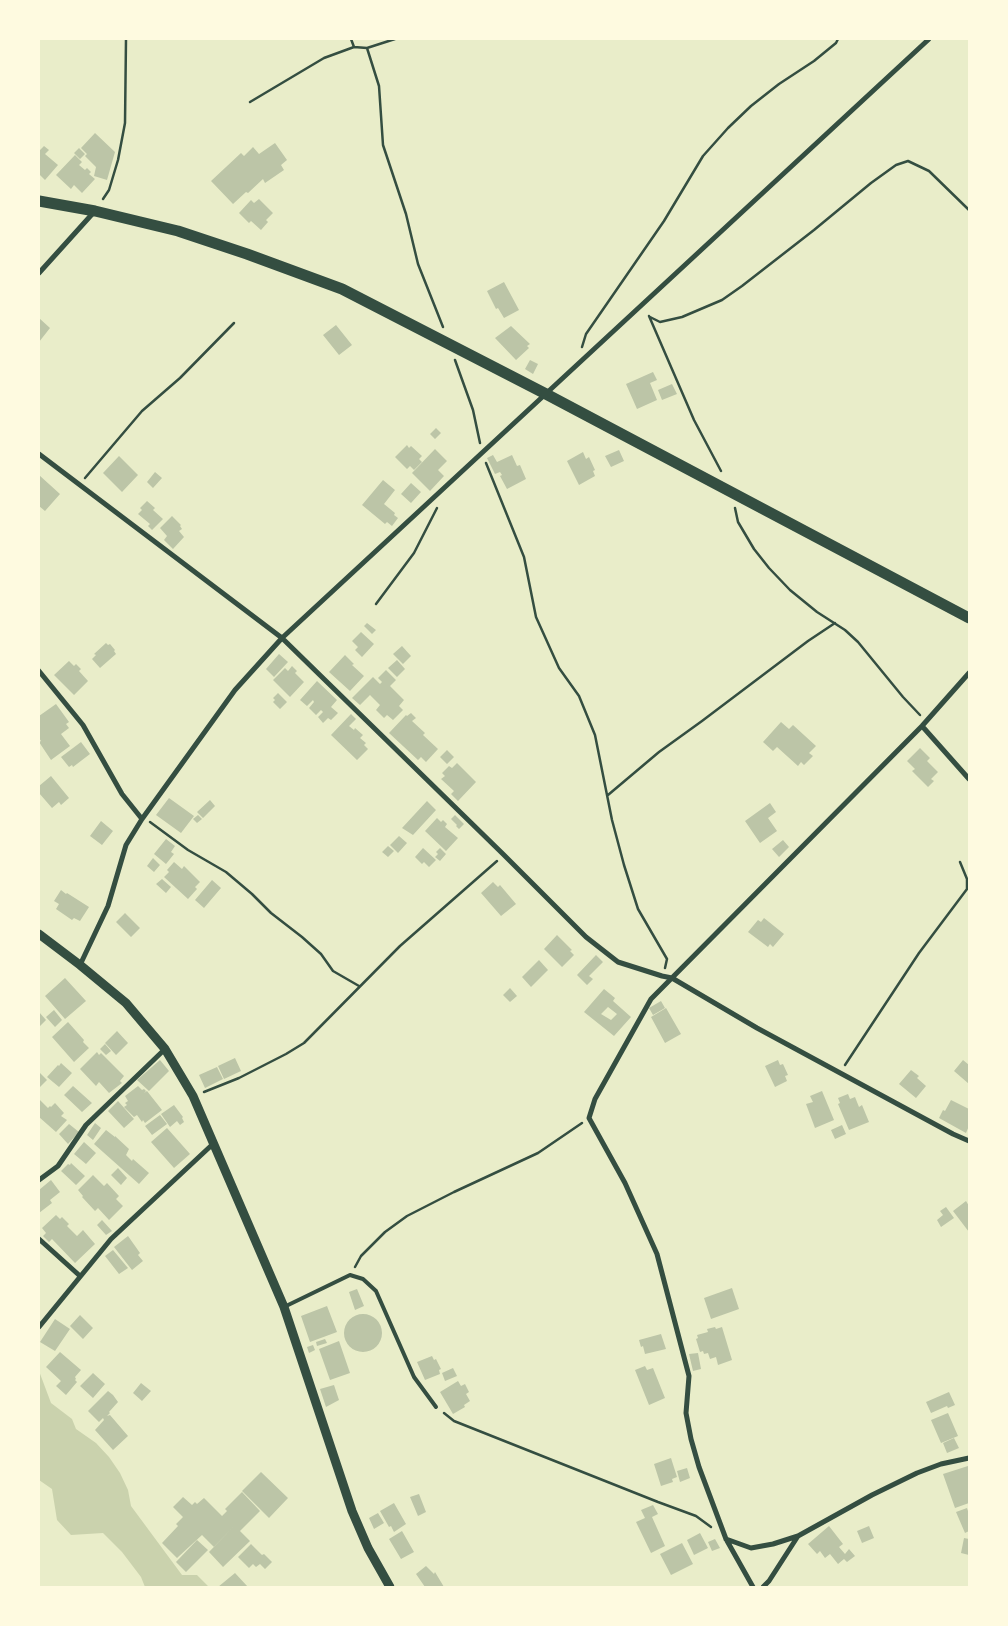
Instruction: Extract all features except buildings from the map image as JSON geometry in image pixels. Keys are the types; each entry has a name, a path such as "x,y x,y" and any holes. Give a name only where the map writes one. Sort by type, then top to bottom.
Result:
{"main road":[{"path":"39,201 95,211 178,231 334,286 546,394 969,618"}],"street":[{"path":"80,965 108,906 126,845 142,819 235,690 282,638 929,39"},
{"path":"39,273 95,211"},
{"path":"39,454 282,638 586,937 618,962 672,978 757,1028 952,1134 969,1141"},
{"path":"39,671 82,725 122,794 142,819"},
{"path":"753,1587 726,1538 699,1468 686,1413 689,1376 657,1254 625,1183 589,1118 595,1099 652,999 923,724 969,673"},
{"path":"923,724 969,779"},
{"path":"39,934 126,1003 165,1049 193,1096 284,1307 352,1511 368,1548 390,1587"},
{"path":"39,1180 58,1166 86,1125 165,1049"},
{"path":"39,1327 111,1239 214,1142"},
{"path":"39,1239 80,1276"},
{"path":"726,1538 751,1548 773,1544 798,1536 872,1495 917,1473 942,1464 969,1458"},
{"path":"763,1587 769,1582 798,1536"},
{"path":"769,1582 773,1587"}],"lane":[{"path":"284,1307 350,1275 364,1279 376,1291 414,1377 436,1407"}],"path":[{"path":"95,211 109,190 118,160 124,123 126,39"},
{"path":"351,39 354,47"},
{"path":"250,102 324,58 354,47 367,48 395,39"},
{"path":"579,363 586,334 664,221 703,156 750,106 814,61 836,43 838,39"},
{"path":"367,48 379,86 383,145 406,214 418,264 450,344 457,370 473,410 482,453 524,557 536,617 559,668 578,696 595,735 612,820 638,909 667,959 662,976"},
{"path":"649,316 660,322 682,317 722,300 814,230 871,183 896,165 908,161 929,171 969,210"},
{"path":"643,303 694,420 734,494 738,522 754,549 790,590 845,630 858,642 923,724"},
{"path":"79,485 142,411 180,378 234,323"},
{"path":"376,604 414,553 427,531 438,508 442,490"},
{"path":"608,795 659,752 835,623"},
{"path":"142,819 153,823 188,850 226,872 271,913 321,954 333,971 359,986"},
{"path":"193,1096 254,1070 304,1043 400,946 504,855"},
{"path":"840,1072 920,953 967,889 967,879 960,862"},
{"path":"350,1275 361,1256 385,1232 407,1216 538,1153 589,1118"},
{"path":"436,1407 454,1421 696,1516 726,1538"}],"green space":[{"path":"39,1371 51,1403 72,1419 76,1429 96,1443 109,1457 120,1473 128,1490 131,1506 182,1575 197,1575 209,1587 145,1587 141,1577 122,1552 103,1533 71,1535 57,1520 52,1489 39,1480"}]}
